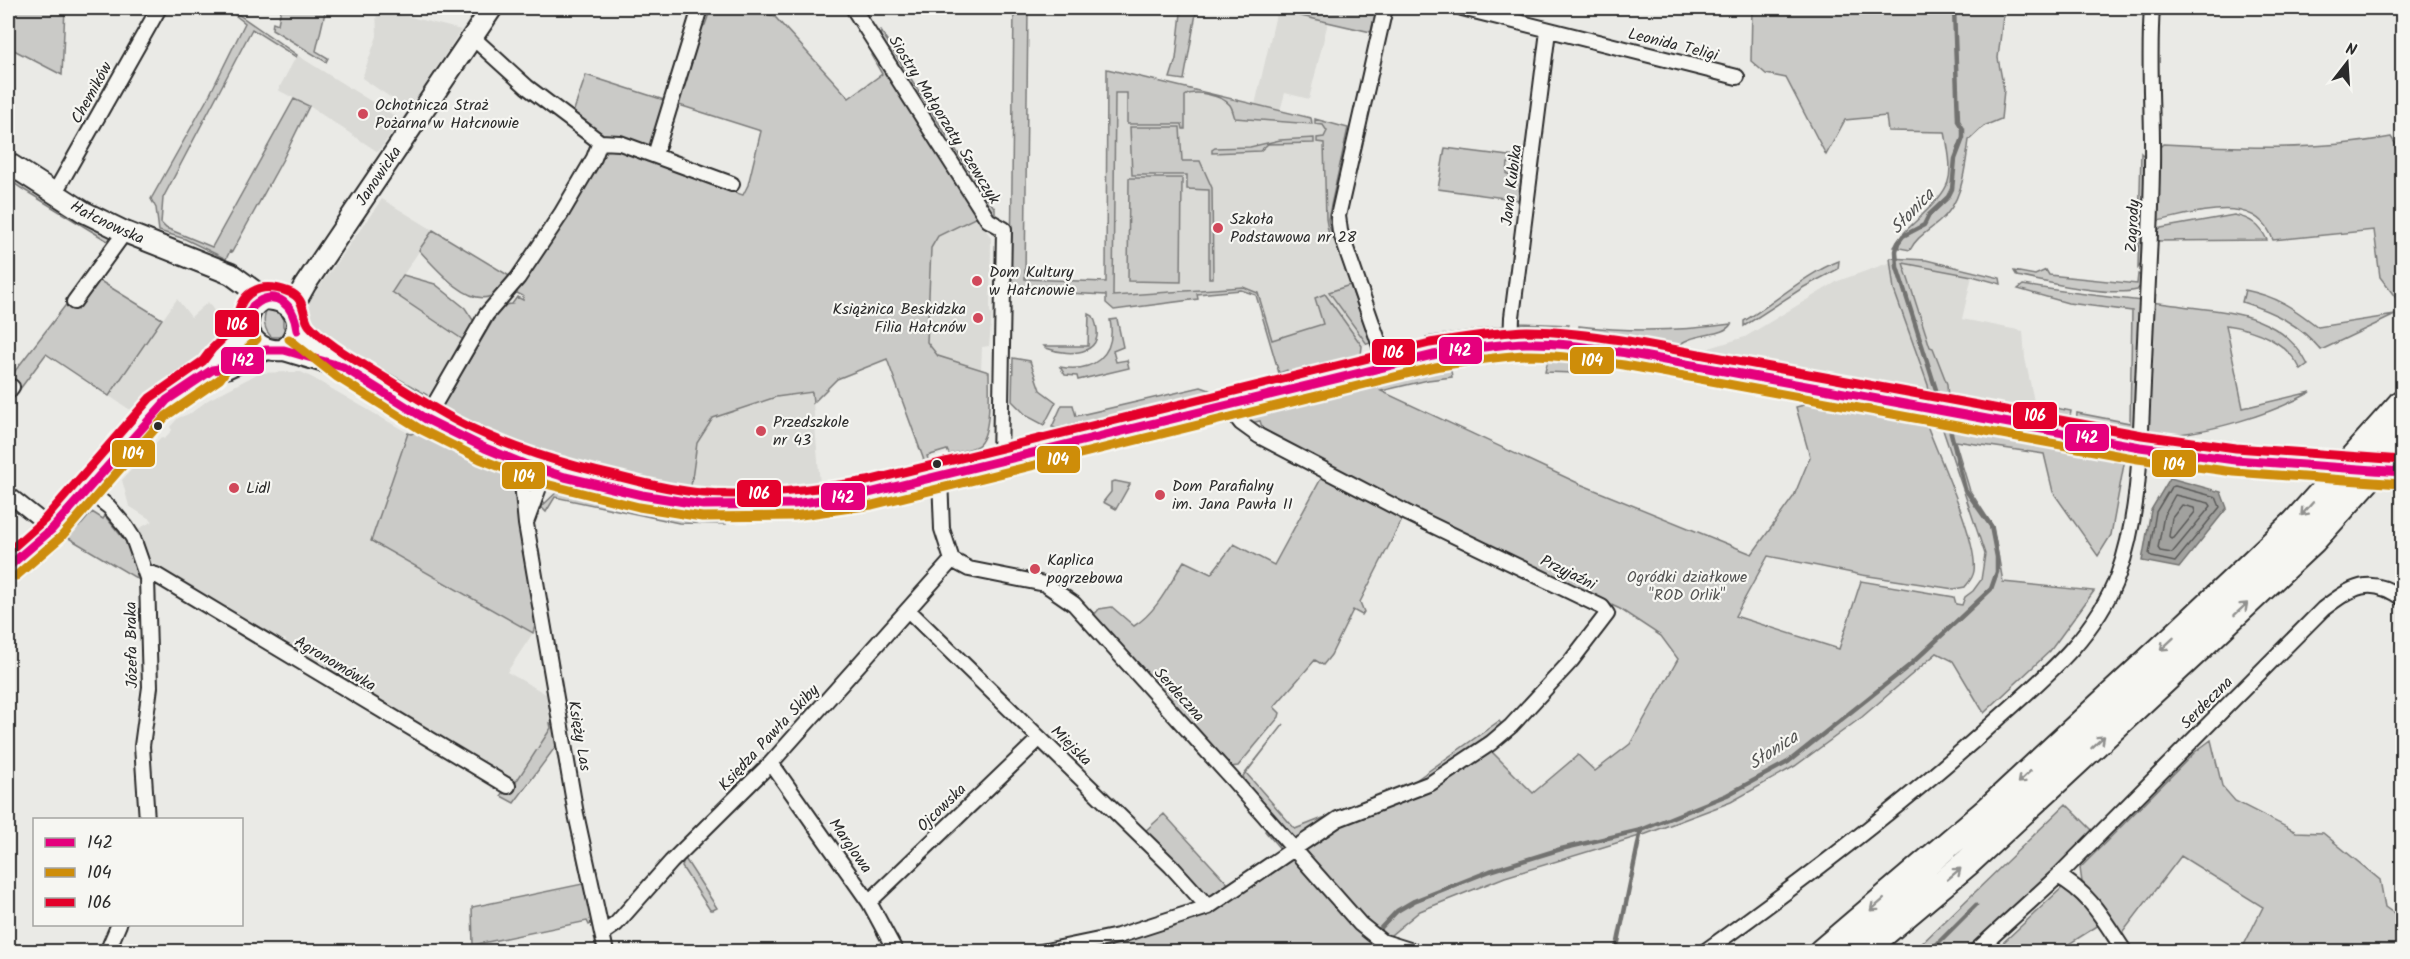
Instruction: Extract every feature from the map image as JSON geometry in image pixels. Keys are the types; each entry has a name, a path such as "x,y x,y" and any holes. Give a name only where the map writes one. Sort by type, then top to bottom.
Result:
{"highway":[{"path":"1822,951 1985,813 2182,630 2295,523 2403,403"},
{"path":"1861,951 1976,855 2199,648 2313,540 2403,441"}],"street":[{"name":"Chemików","path":"54,194 159,8"},
{"name":"Janowicka","path":"296,321 296,301 305,285 492,8"},
{"path":"655,155 700,8"},
{"name":"Siostry Małgorzaty Szewczyk","path":"853,8 988,220 1004,229 1000,462"},
{"path":"1385,8 1338,216 1340,231 1387,366"},
{"name":"Leonida Teligi","path":"1462,8 1737,77"},
{"name":"Zagrody","path":"1704,951 1769,906 1898,806 1959,755 2055,667 2094,622 2118,576 2133,516 2140,447 2151,217 2150,34 2152,8"},
{"name":"Jana Kubika","path":"1511,344 1512,317 1548,31"},
{"path":"471,36 527,87 600,142 620,143 732,184"},
{"path":"426,419 486,315 518,278 561,214 594,158 600,142"},
{"name":"Hałcnowska","path":"8,163 54,194 125,232 240,279 271,300"},
{"path":"74,302 125,232"},
{"name":"Hałcnowska","path":"213,268 234,288 249,322"},
{"name":"Janowicka","path":"271,300 305,285"},
{"path":"8,567 52,530 159,407 212,370 249,322 255,304 271,300 285,303 296,321 343,367 426,419 485,448 544,471 671,501 734,506 794,504 842,498 940,477 1387,366 1471,348 1511,344 1573,345 1626,353 2140,447 2295,466 2403,472"},
{"path":"212,370 226,368 274,350 294,338 296,321"},
{"path":"249,322 253,341 274,350 343,367"},
{"name":"Przyjaźni","path":"1228,406 1241,423 1259,436 1410,514 1602,607 1607,614 1571,661 1491,743 1431,783 1338,819 1295,849"},
{"name":"Księży Las","path":"524,464 522,483 526,524 570,782 606,951"},
{"name":"Księży Las","path":"526,524 544,471"},
{"path":"940,477 942,529 952,560"},
{"name":"Józefa Braka","path":"87,489 109,507 126,527 133,538 145,572 150,687 142,746 147,818"},
{"path":"8,494 52,530"},
{"name":"Serdeczna","path":"952,560 969,569 1045,584 1074,604 1371,935 1389,945 1416,951"},
{"name":"Księdza Pawła Skiby","path":"603,933 616,924 671,862 771,763 909,611 952,560"},
{"name":"Agronomówka","path":"145,572 156,575 508,786"},
{"name":"Serdeczna","path":"1976,951 2058,876 2323,609 2360,585 2376,585 2398,596"},
{"name":"Miejska","path":"909,611 1171,866 1208,907"},
{"name":"Ojcowska","path":"869,902 1039,739"},
{"name":"Marglowa","path":"771,763 869,902 897,951"},
{"path":"1041,951 1118,936 1208,907 1295,849"},
{"path":"2058,876 2074,885 2088,897 2125,951"},
{"path":"107,951 117,926"}],"shaded area":[{"path":"376,8 461,30 409,110 362,78 377,36"},
{"name":"Szkoła Podstawowa nr 28","path":"1277,10 1328,22 1309,99 1285,93 1280,111 1348,128 1328,219 1332,237 1371,343 1279,373 1256,295 1241,290 1106,303 1107,69 1255,105"},
{"path":"297,55 401,120 378,152 309,106 278,90"},
{"path":"918,124 991,238 990,312 992,314 989,346 982,347 979,419 918,444 887,359"},
{"path":"382,199 433,230 392,292 465,341 430,397 371,363 310,322 307,304"},
{"path":"1891,262 1894,290 1928,385 1930,397 1690,354 1745,337 1838,281"},
{"path":"1903,262 1972,276 1962,319 2023,331 2025,358 2037,416 1944,399 1939,374"},
{"path":"177,299 191,317 208,302 230,335 185,366 132,411 109,396"},
{"path":"301,372 408,433 371,541 533,633 507,672 546,694 551,727 516,782 290,648 285,639 277,639 229,612 151,562 143,553 136,530 153,521 129,506 122,480 161,437 164,439 178,418 191,413 208,400 259,373"},
{"name":"Przedszkole nr 43","path":"812,391 820,484 764,488 691,486 697,443 713,418 776,397"}],"green space":[{"path":"8,8 65,8 62,75 8,47"},
{"path":"226,8 297,55 296,57 252,29 163,198 161,223 166,228 212,247 294,99 309,106 283,159 226,259 185,239 159,231 156,208 151,199 210,94 245,23"},
{"path":"281,8 326,8 316,51 328,58 326,62 272,29 273,22 278,24"},
{"path":"711,8 754,8 775,17 849,98 882,74 871,55 875,54 979,216 938,236 931,248 927,342 938,356 989,372 987,423 982,441 977,446 949,454 947,450 927,456 929,462 925,463 887,359 837,379 813,403 812,392 776,397 713,418 697,443 691,486 618,474 572,462 483,431 440,410 502,305 512,304 517,297 523,300 523,296 513,291 563,218 605,149 626,150 658,159 743,195 748,185 761,131 676,104 662,151 724,175 721,177 659,151 698,29 705,25"},
{"path":"1014,8 1028,8 1025,279 1106,282 1107,69 1311,118 1312,124 1235,118 1231,107 1226,102 1208,94 1195,93 1185,96 1185,129 1182,124 1127,124 1127,93 1115,93 1113,296 1243,287 1258,293 1272,340 1323,324 1315,298 1325,294 1362,346 1361,356 1292,375 1287,370 1279,373 1256,295 1241,290 1197,294 1198,299 1114,310 1106,303 1106,295 1027,291 1013,285 1011,268"},
{"path":"1175,8 1197,8 1184,80 1170,78 1176,59 1181,13"},
{"path":"1266,8 1376,8 1371,32"},
{"path":"1752,8 2004,8 1998,58 2004,90 2001,119 1984,126 1969,140 1962,184 1954,204 1948,213 1920,237 1910,250 1894,247 1903,233 1937,200 1948,183 1950,163 1945,132 1888,131 1886,116 1845,120 1826,155 1786,78 1766,74 1751,61"},
{"path":"881,31 947,136 941,137 880,40"},
{"path":"673,71 676,74 651,146 597,133 573,113 586,75 664,100"},
{"path":"1315,119 1348,128 1328,219 1332,237 1329,236 1326,219 1324,143 1317,142 1317,138 1324,137 1327,131 1323,125 1315,124"},
{"path":"1130,127 1180,127 1182,161 1200,161 1212,188 1213,278 1209,278 1209,190 1187,189 1187,175 1132,175"},
{"path":"2391,137 2397,146 2402,146 2402,306 2380,277 2374,230 2273,240 2265,225 2253,215 2239,211 2206,211 2157,221 2160,147 2163,144 2306,146 2334,145"},
{"path":"1314,138 1314,143 1268,144 1260,151 1212,153 1215,148 1250,147 1280,140"},
{"path":"950,141 995,209 995,216 947,146"},
{"path":"1445,148 1524,158 1523,165 1508,163 1507,174 1522,177 1519,200 1438,189"},
{"path":"2141,153 2148,160 2142,263 2138,268"},
{"path":"8,173 61,210 113,237 111,243 21,188 8,179"},
{"path":"1129,178 1182,178 1181,282 1128,281"},
{"path":"2234,215 2254,223 2267,240 2157,241 2157,231 2161,228"},
{"path":"433,230 511,277 491,296 482,298 472,296 462,290 442,274 419,250"},
{"path":"1890,258 1926,260 2000,278 2001,284 1903,263 1930,347 1933,348 1947,384 1948,400 1930,397 1928,385 1894,290"},
{"path":"1839,261 1838,269 1804,287 1744,326 1744,321 1802,281"},
{"path":"2046,270 2049,275 2137,284 2138,274 2141,276 2142,284 2137,290 2111,292 2017,276 2014,271 2035,275"},
{"path":"403,275 435,284 465,308 475,323 465,341 392,292"},
{"path":"97,279 162,319 109,396 46,354 20,389 8,383 68,302"},
{"path":"1350,285 1371,343 1367,344 1329,292"},
{"path":"2023,285 2214,310 2256,320 2285,336 2296,346 2308,365 2301,370 2288,352 2270,338 2226,325 2243,408 2311,392 2259,415 2219,427 2180,434 2119,432 2076,423 2077,413 2130,423 2132,311 2068,303 2018,289"},
{"path":"2245,290 2284,304 2318,327 2395,315 2321,350 2295,326 2265,310 2242,302"},
{"path":"267,309 283,314 283,326 286,331 279,337 272,337 266,328 264,320"},
{"path":"1089,314 1093,316 1097,329 1096,338 1086,350 1067,353 1044,346 1088,346"},
{"path":"1520,314 1520,323 1569,325 1567,332 1522,332 1517,325"},
{"path":"1117,319 1123,347 1113,351 1116,362 1127,360 1129,368 1078,380 1077,376 1065,375 1060,367 1082,367 1100,359 1110,343 1110,320"},
{"path":"1731,324 1721,332 1688,340 1674,350 1579,334 1579,326 1655,330"},
{"path":"1503,326 1497,334 1427,346 1426,337"},
{"path":"1556,357 1576,358 1574,373 1545,372 1548,360"},
{"path":"1013,358 1030,361 1040,390 1056,402 1044,425 1027,416 1012,401"},
{"path":"371,363 427,395 427,404 363,365"},
{"name":"Ogródki działkowe \"ROD Orlik\"","path":"1450,364 1452,377 1381,391 1580,484 1752,554 1794,496 1810,457 1796,407 1804,405 1808,398 1912,416 1923,422 1928,428 1949,479 1970,541 1974,571 1965,587 1954,589 1862,575 1768,556 1735,616 1839,649 1861,581 1954,597 1956,604 1962,605 1965,597 1981,580 1985,554 1941,424 1943,421 2126,453 2111,535 2098,556 2053,492 2044,454 1955,441 1970,491 1993,526 2003,582 2094,591 2050,651 1984,713 1953,661 1937,653 1862,717 1795,766 1731,802 1646,834 1505,877 1420,911 1386,939 1370,928 1303,850 1326,833 1490,750 1533,793 1578,755 1595,771 1630,744 1678,659 1661,636 1620,609 1468,538 1264,433 1260,421 1251,423 1245,419 1250,412"},
{"path":"1201,387 1224,395 1100,425 1092,421 1052,427 1062,405 1073,405 1076,416"},
{"path":"2036,404 2071,411 2069,422 2037,416"},
{"path":"424,430 503,469 511,478 514,487 518,487 537,619 533,633 371,541 408,433"},
{"path":"1323,475 1403,518 1360,602 1364,612 1362,615 1353,610 1331,655 1323,665 1315,660 1274,707 1280,713 1279,717 1238,766 1230,767 1094,615 1099,609 1112,607 1134,626 1150,613 1184,561 1211,574 1234,544 1274,565"},
{"path":"1111,482 1130,484 1116,509 1103,502 1111,492"},
{"path":"560,489 661,511 726,517 726,524 679,523 555,497 546,512 541,507"},
{"path":"92,512 103,519 105,516 127,543 134,564 141,572 141,581 67,537 40,559 39,557 82,524"},
{"path":"290,648 516,782 551,728 550,723 555,725 567,793 565,794 556,746 514,803 501,796 515,785 289,650"},
{"path":"1499,721 1503,726 1470,751 1433,775 1409,785"},
{"path":"1284,724 1246,773 1295,829 1397,789 1299,838 1290,839 1251,795 1243,776"},
{"path":"1037,728 1143,833 1164,814 1231,887 1282,851 1265,831 1270,827 1284,843 1286,850 1213,901 1208,900 1036,731"},
{"path":"2211,740 2222,786 2235,801 2296,832 2323,833 2380,880 2385,907 2402,919 2402,951 2241,951 2263,907 2181,856 2120,936 2082,882 2080,868 2195,752"},
{"path":"2066,804 2094,832 1967,951 1913,952"},
{"path":"577,857 579,857 591,908 591,924 589,925 587,921 473,945 472,907 583,884"},
{"path":"684,857 717,908 710,910 682,867"},
{"path":"1291,857 1297,858 1370,938 1373,948 1371,952 1055,952 1088,946 1098,949 1110,947 1129,935 1204,912"},
{"path":"2063,887 2083,901 2099,925 2058,951 1993,952"}],"water":[{"path":"2170,478 2221,492 2227,508 2179,568 2142,561 2151,510"}],"waterway":[{"name":"Słonica","path":"1938,396 1897,267 1896,251 1903,236 1924,225 1929,215 1948,197 1952,189 1955,159 1963,138 1963,129 1958,121 1954,8"},
{"name":"Słonica","path":"1377,932 1397,911 1414,901 1490,871 1561,849 1641,830 1727,795 1788,762 1910,665 1991,589 1997,572 1997,557 1991,526 1965,489 1950,429"},
{"path":"1614,952 1641,830"},
{"path":"1929,952 1976,905"}],"transit line":[{"name":"106","path":"8,552 44,520 150,398 203,361 237,325 238,314 246,297 259,289 268,288 289,292 298,298 309,325 335,347 433,408 477,431 516,447 578,467 662,487 704,493 766,493 867,481 1430,343 1527,331 1628,341 2142,435 2236,448 2402,460"},
{"name":"142","path":"249,330 249,313 253,306 269,298 276,298 288,307 297,330"},
{"name":"104","path":"16,576 61,537 166,416 220,379 230,365 257,339"},
{"name":"104","path":"289,339 337,377 420,429 480,459 542,483 639,507 702,517 794,516 872,505 1435,367 1527,355 1564,357 1624,365 2138,459 2234,472 2401,484"},
{"name":"142","path":"8,567 52,529 167,400 212,370 226,368 265,350 284,350 343,367 426,419 524,464 565,477 642,495 703,505 794,504 869,493 1433,355 1525,343 1563,344 1626,353 2140,447 2235,460 2402,472"}],"place":[{"name":"Ochotnicza Straż Pożarna w Hałcnowie","path":"363,114"},
{"name":"Szkoła Podstawowa nr 28","path":"1218,228"},
{"name":"Dom Kultury w Hałcnowie","path":"977,281"},
{"name":"Książnica Beskidzka Filia Hałcnów","path":"978,318"},
{"name":"Przedszkole nr 43","path":"761,431"},
{"name":"Lidl","path":"234,488"},
{"name":"Dom Parafialny im. Jana Pawła II","path":"1160,495"},
{"name":"Kaplica pogrzebowa","path":"1035,569"}]}
